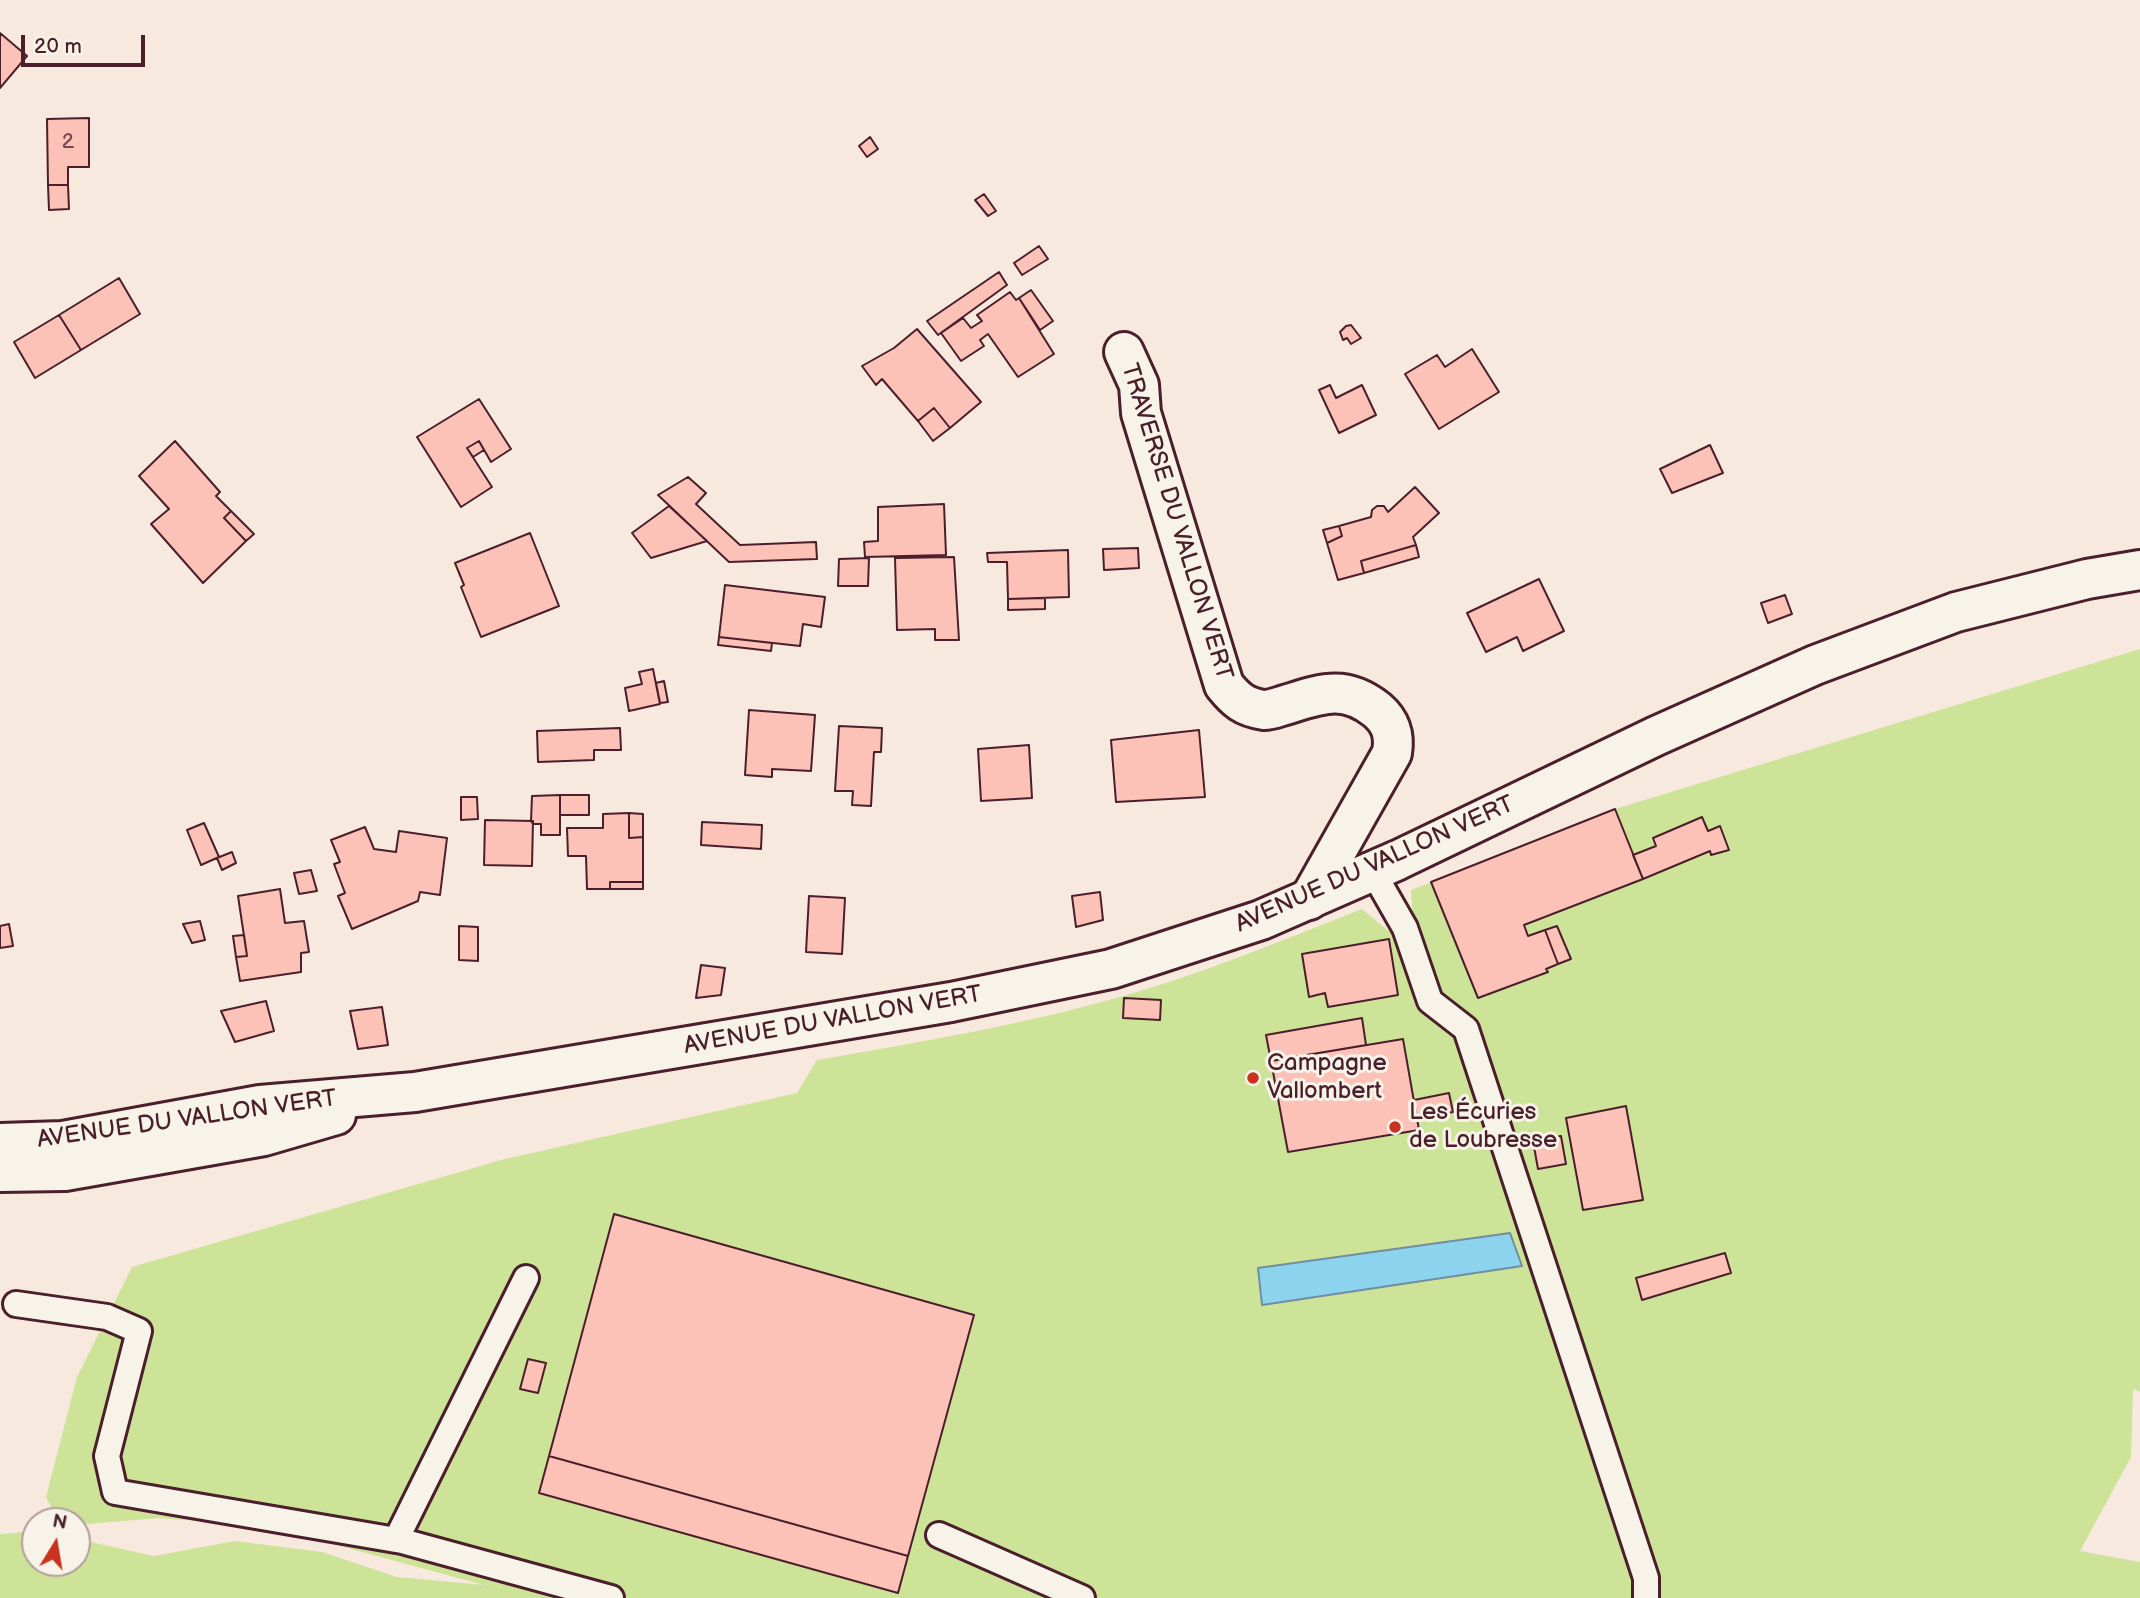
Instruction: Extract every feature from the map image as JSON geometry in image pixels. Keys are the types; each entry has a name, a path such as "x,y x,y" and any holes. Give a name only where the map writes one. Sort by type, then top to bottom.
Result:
{"main road":[{"name":"TRAVERSE DU VALLON VERT","path":"1124,352 1139,385 1141,413 1224,685 1239,703 1266,710 1325,693 1349,694 1385,717 1394,734 1392,753 1309,900"},
{"name":"AVENUE DU VALLON VERT","path":"0,1143 63,1141 260,1105 415,1092 937,1004 1111,969 1261,920 1309,900 1656,736 1815,665 1956,612 2087,579 2140,570"},
{"name":"AVENUE DU VALLON VERT","path":"0,1172 65,1171 264,1136 415,1092"}],"lane":[{"path":"1373,872 1405,928 1430,1001 1466,1029 1646,1578 1646,1598"},
{"path":"396,1540 526,1278"},
{"path":"16,1304 107,1317 139,1331 107,1456 115,1492 396,1540 611,1598"},
{"path":"939,1535 1082,1598"}],"green space":[{"name":"Les Écuries de Loubresse","path":"2140,649 2140,1392 2133,1389 2131,1457 2080,1551 2140,1562 2140,1598 0,1598 0,1534 21,1532 21,1577 91,1577 91,1542 154,1556 235,1541 322,1552 397,1577 484,1585 266,1526 158,1518 91,1524 91,1507 51,1507 46,1497 77,1377 132,1267 501,1160 797,1093 817,1060 1009,1024 1123,996 1214,967 1362,909 1391,933 1413,925 1411,890 1615,809"}],"water":[{"path":"1510,1233 1522,1266 1262,1305 1258,1268"}],"building":[{"path":"0,33 27,56 0,88"},
{"path":"89,118 89,167 68,167 68,185 48,185 47,119"},
{"path":"870,137 878,149 867,157 859,146"},
{"path":"48,185 68,185 69,209 49,210"},
{"path":"984,194 996,211 988,216 975,200"},
{"path":"1039,246 1048,259 1022,275 1014,263"},
{"path":"999,272 1007,285 938,335 927,321"},
{"path":"119,278 140,314 81,350 59,315"},
{"path":"1031,290 1053,321 1040,330 1019,298"},
{"path":"1010,292 1016,300 1019,298 1054,354 1018,377 988,334 980,340 984,346 961,361 941,333 963,318 971,328 982,321 977,315"},
{"path":"59,315 81,350 35,378 14,342"},
{"path":"1351,325 1361,338 1351,344 1347,338 1343,340 1340,332"},
{"path":"917,329 981,402 950,428 934,408 918,421 882,379 876,385 862,366 894,348"},
{"path":"1472,349 1499,392 1439,429 1405,374 1437,355 1445,367"},
{"path":"1330,385 1336,398 1362,385 1376,415 1339,433 1319,390"},
{"path":"479,399 511,449 491,462 479,441 467,448 492,487 461,507 417,437"},
{"path":"934,408 950,428 933,441 918,421"},
{"path":"175,441 220,492 216,496 231,511 224,518 246,541 203,583 151,524 169,509 139,476"},
{"path":"479,441 484,450 473,457 467,448"},
{"path":"1710,445 1723,473 1672,493 1660,469"},
{"path":"688,477 706,493 696,504 740,545 816,542 817,559 729,562 658,495"},
{"path":"1415,487 1439,513 1413,537 1416,545 1361,561 1364,573 1338,580 1327,543 1342,536 1339,526 1371,517 1372,510 1377,506 1384,506 1388,512"},
{"path":"944,504 946,555 865,557 864,542 878,541 878,507"},
{"path":"669,506 707,541 651,558 632,533"},
{"path":"231,511 254,534 246,541 224,518"},
{"path":"1339,526 1342,536 1327,543 1323,530"},
{"path":"530,533 559,606 481,637 461,587 464,585 455,563"},
{"path":"1416,545 1419,557 1364,573 1361,561"},
{"path":"1138,548 1139,568 1104,570 1103,549"},
{"path":"1068,550 1069,597 1008,599 1007,562 988,562 987,553"},
{"path":"954,557 959,640 935,640 935,629 897,630 895,558"},
{"path":"869,558 868,586 838,586 839,559"},
{"path":"1539,579 1564,631 1523,651 1517,637 1486,652 1467,613"},
{"path":"725,585 825,597 821,627 803,624 800,646 719,637"},
{"path":"1785,595 1792,614 1768,623 1761,603"},
{"path":"1045,598 1045,609 1008,610 1008,599"},
{"path":"719,637 772,643 771,651 718,645"},
{"path":"653,669 660,704 629,711 625,688 642,684 639,672"},
{"path":"664,681 668,702 660,703 656,683"},
{"path":"749,710 815,715 811,771 772,769 772,777 745,775"},
{"path":"839,726 882,728 881,752 874,752 871,806 852,805 853,791 835,791"},
{"path":"620,728 621,750 594,750 594,760 538,762 537,731"},
{"path":"1199,730 1205,797 1116,802 1111,740"},
{"path":"1029,745 1032,798 981,801 978,749"},
{"path":"560,795 589,795 589,815 560,815"},
{"path":"560,795 560,835 541,835 541,824 533,824 531,821 532,796"},
{"path":"461,797 477,797 478,819 461,820"},
{"path":"1615,809 1643,879 1524,925 1528,936 1545,930 1558,964 1546,969 1548,972 1478,998 1431,882"},
{"path":"629,813 629,838 643,837 643,882 610,882 610,889 587,889 586,856 568,856 567,828 603,828 603,814"},
{"path":"629,813 643,814 643,837 629,838"},
{"path":"1702,817 1708,831 1720,826 1729,850 1711,855 1710,851 1643,879 1633,855 1656,846 1653,838"},
{"path":"485,820 533,821 532,866 484,865"},
{"path":"702,822 762,825 761,849 701,845"},
{"path":"204,823 219,857 201,865 187,830"},
{"path":"365,827 374,849 396,852 399,831 447,838 440,895 420,892 418,901 352,929 338,896 345,893 334,864 340,862 331,840"},
{"path":"232,852 236,863 222,870 217,858"},
{"path":"311,870 317,891 299,894 294,873"},
{"path":"610,882 643,882 643,889 610,889"},
{"path":"280,889 285,923 304,921 309,952 301,953 301,972 240,981 236,957 247,956 238,896"},
{"path":"1100,892 1103,920 1076,927 1072,896"},
{"path":"809,896 845,898 842,954 806,952"},
{"path":"200,921 205,940 192,943 183,924"},
{"path":"9,924 13,946 0,948 0,926"},
{"path":"459,926 478,927 478,961 459,960"},
{"path":"1557,926 1571,959 1558,964 1545,930"},
{"path":"244,935 247,956 236,957 233,936"},
{"path":"1389,939 1398,995 1328,1007 1325,993 1309,997 1302,954"},
{"path":"701,965 725,968 721,995 696,998"},
{"path":"1124,998 1161,1000 1160,1020 1123,1018"},
{"path":"266,1001 274,1031 235,1042 221,1011"},
{"path":"382,1007 388,1045 358,1049 350,1011"},
{"path":"1362,1018 1366,1045 1271,1061 1266,1035"},
{"path":"1403,1039 1419,1130 1288,1152 1271,1061"},
{"path":"1449,1093 1453,1112 1417,1119 1414,1100"},
{"path":"1626,1106 1643,1200 1583,1210 1566,1118"},
{"path":"1561,1136 1566,1164 1538,1169 1533,1141"},
{"path":"614,1214 974,1315 908,1556 549,1456"},
{"path":"1725,1253 1731,1273 1642,1300 1636,1278"},
{"path":"528,1359 546,1363 538,1393 520,1389"},
{"path":"549,1456 908,1556 898,1593 539,1493"}],"place":[{"name":"Campagne Vallombert","path":"1253,1078"},
{"name":"Les Écuries de Loubresse","path":"1395,1127"}]}
